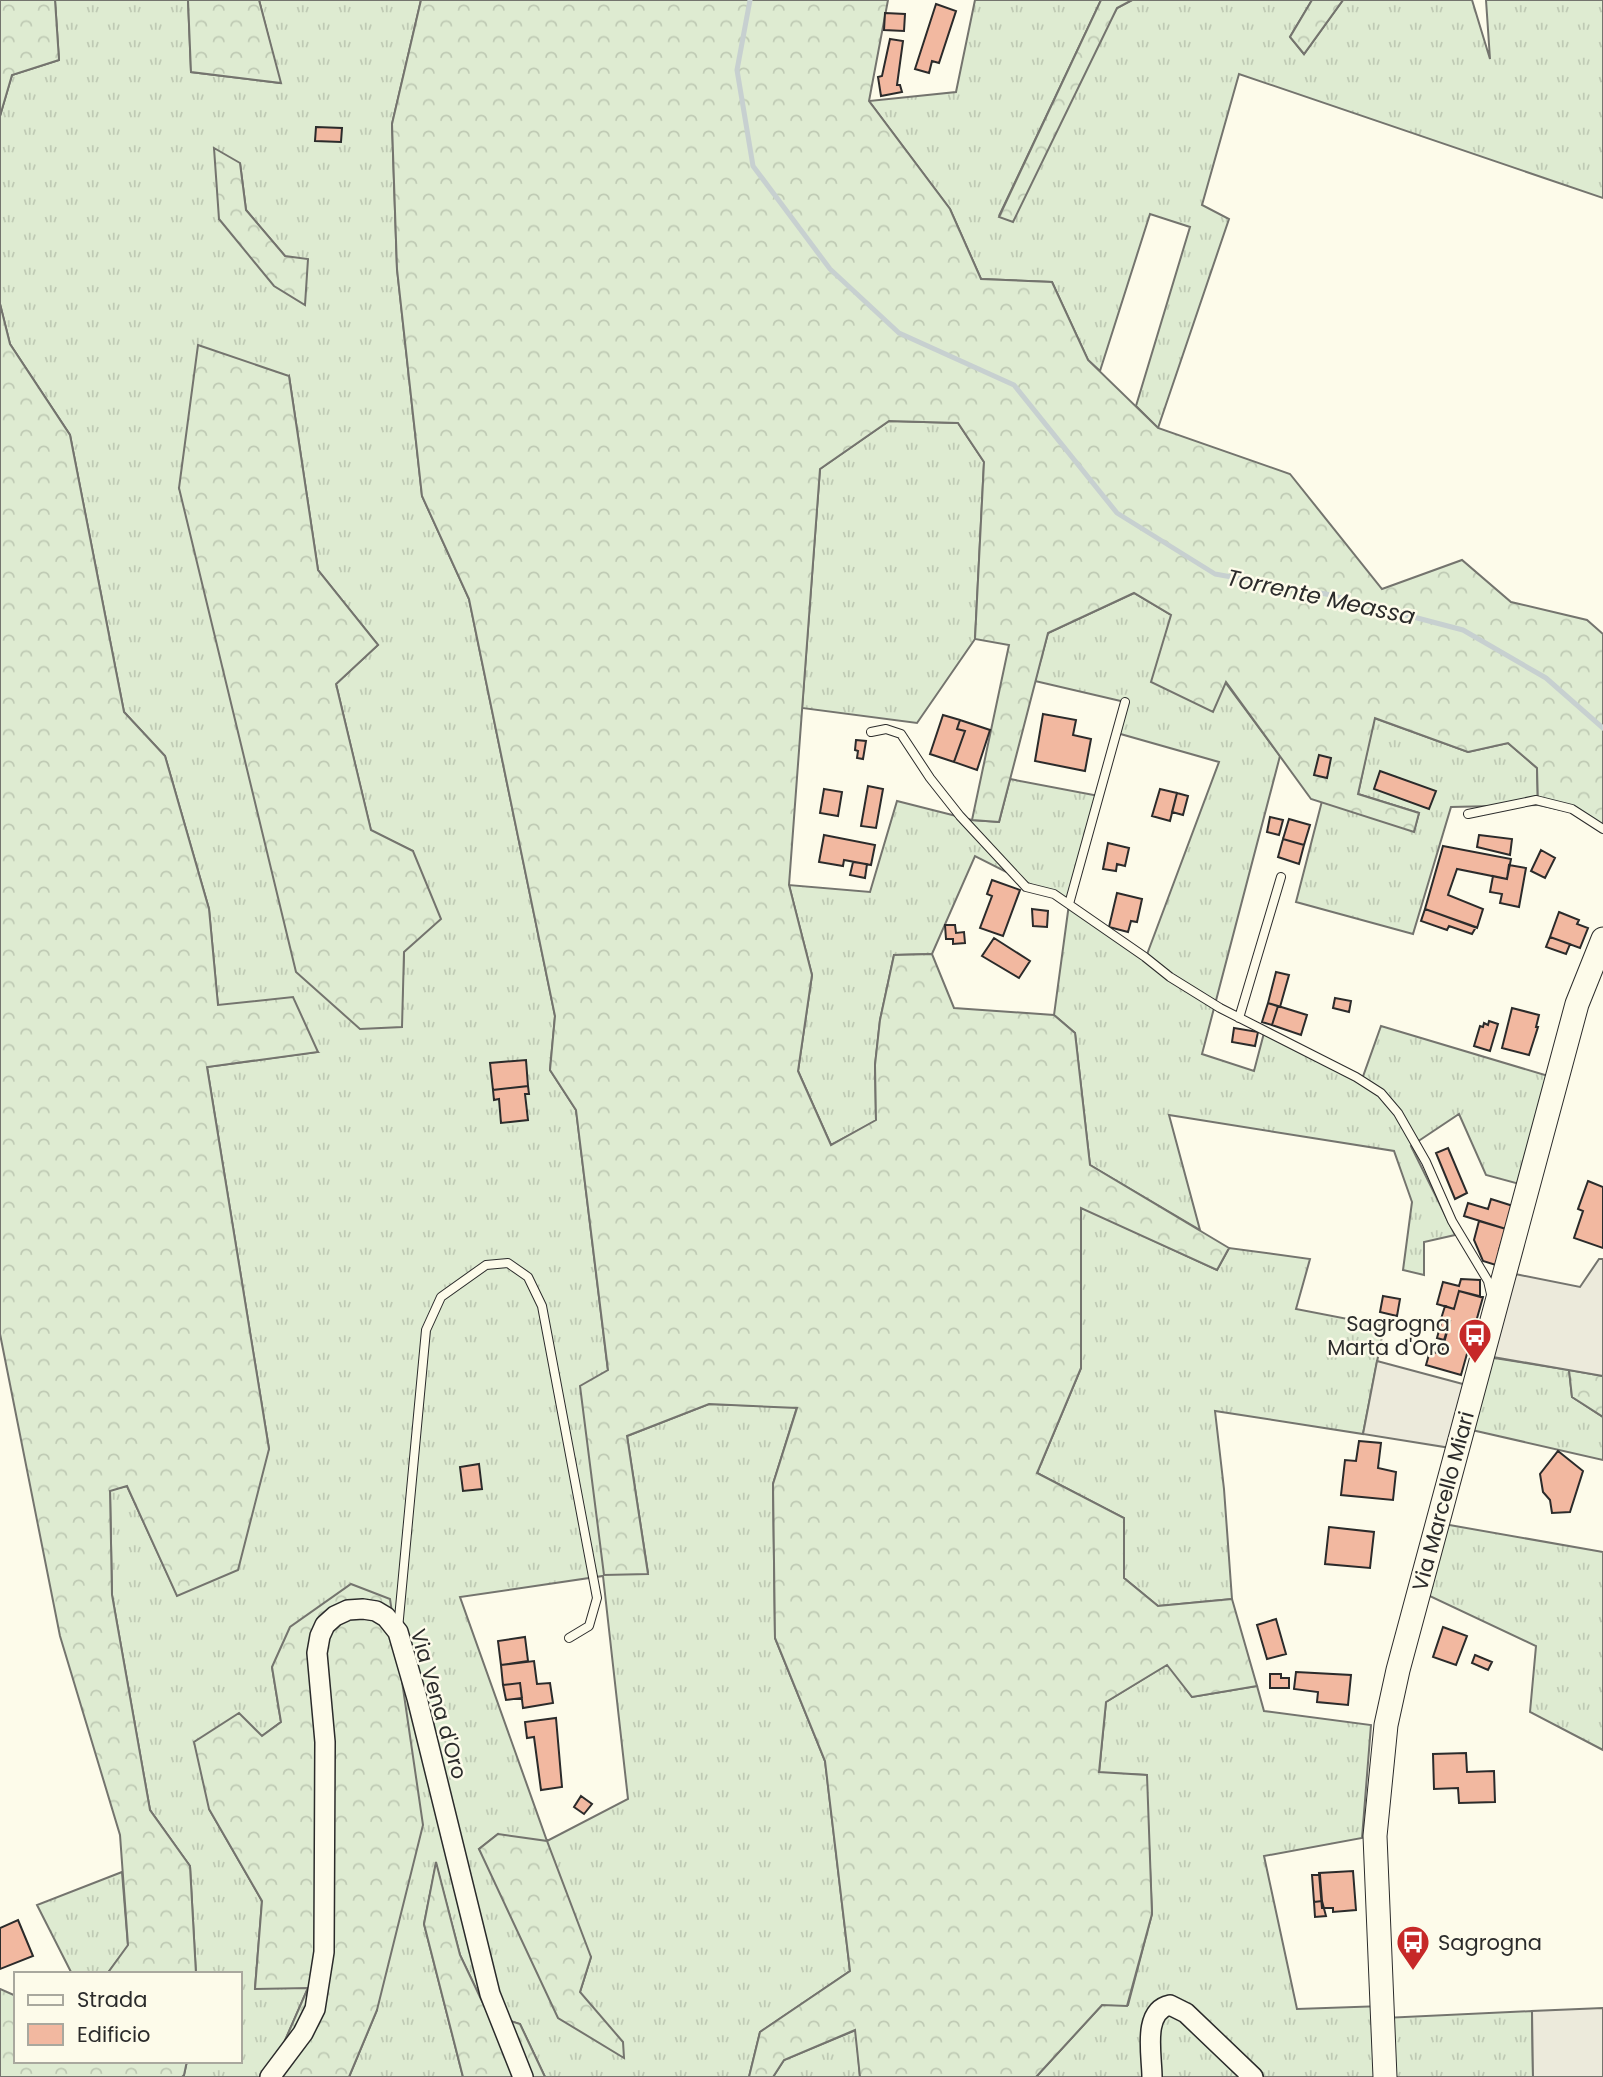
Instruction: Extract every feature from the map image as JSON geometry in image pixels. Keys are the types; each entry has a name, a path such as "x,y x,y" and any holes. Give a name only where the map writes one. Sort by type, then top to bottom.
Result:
{"main road":[{"name":"Via Marcello Miari","path":"1385,2077 1375,1836 1386,1725 1398,1671 1577,1004 1603,939"}],"street":[{"name":"Via Vena d'Oro","path":"270,2077 303,2033 314,2009 321,1980 326,1849 325,1742 317,1653 320,1636 325,1625 335,1616 348,1610 363,1609 376,1611 386,1617 398,1632 491,1994 523,2077"},
{"path":"1152,2077 1153,2020 1163,2007 1171,2005 1186,2013 1253,2077"}],"lane":[{"path":"1069,904 1125,702"},
{"path":"871,732 886,729 901,734 945,797 1026,887 1054,894 1170,977 1239,1018 1356,1077 1381,1093 1404,1123 1426,1162 1452,1221 1488,1281 1495,1310"},
{"path":"1468,814 1536,800 1572,809 1603,830"},
{"path":"1239,1018 1281,877"},
{"path":"398,1632 426,1330 441,1297 486,1265 508,1263 528,1277 542,1306 597,1598 589,1626 569,1638"}],"green space":[{"path":"0,0 55,0 59,60 12,75 0,116"},
{"path":"55,0 188,0 191,72 280,83 259,0 421,0 392,124 397,269 422,496 469,599 555,1016 550,1070 576,1110 608,1371 648,1573 627,1436 709,1404 797,1407 773,1484 775,1638 825,1761 850,1971 760,2032 749,2077 545,2077 520,2024 488,2014 460,1955 436,1864 424,1924 463,2077 349,2077 377,2010 272,1667 281,1722 262,1736 209,1809 262,1901 255,1988 308,1988 269,2077 182,2077 187,2063 242,2063 242,1972 196,1972 190,1866 150,1810 112,1595 110,1490 127,1486 177,1595 269,1449 207,1067 317,1052 218,1006 209,909 165,756 124,712 70,435 10,344 0,304 0,116 12,75 59,60","holes":["240,163 246,210 285,256 219,219","289,376 318,570 378,645 336,684 371,831 413,851 404,952 401,1027 179,488","603,1576 628,1799 547,1841 460,1597","498,1834 591,1957 580,1992 479,1849"]},
{"path":"188,0 259,0 281,83 191,72"},
{"path":"421,0 888,0 869,101 950,209 981,279 1052,282 1088,360 1158,428 1290,474 1382,589 1462,560 1511,602 1587,620 1603,634 1603,833 1571,812 1538,805 1537,768 1508,743 1468,752 1375,718 1358,794 1419,813 1414,832 1311,799 1226,682 1213,712 1151,682 1171,615 1134,593 1048,633 999,822 972,820 1009,645 975,639 984,462 958,423 889,421 820,469 789,885 812,975 798,1071 831,1145 876,1120 875,1065 880,1020 894,955 932,954 954,1008 1054,1015 1075,1033 1090,1165 1229,1248 1217,1270 1081,1208 1081,1368 1037,1473 1124,1518 1124,1578 1158,1606 1232,1599 1257,1686 1192,1697 1167,1665 1106,1702 1099,1772 1147,1775 1152,1914 1127,2006 1102,2005 1036,2077 860,2077 855,2030 784,2060 773,2077 749,2077 760,2032 850,1971 825,1761 775,1638 773,1484 797,1408 709,1404 627,1436 648,1574 604,1575 580,1386 608,1370 576,1110 550,1070 555,1016 469,599 422,496 397,269 392,124"},
{"path":"975,0 1101,0 999,216 1117,8 1132,0 1312,0 1290,37 1304,54 1343,0 1472,0 1490,59 1486,0 1603,0 1603,198 1239,74 1202,205 1229,219 1158,428 1136,406 1190,227 1150,214 1100,371 1088,360 1052,282 981,279 950,209 869,101 956,92"},
{"path":"1101,0 1132,0 1117,8 1013,222 999,217"},
{"path":"1312,0 1343,0 1304,54 1290,37"},
{"path":"214,148 240,163 246,210 285,256 308,259 305,305 274,286 219,219"},
{"path":"0,304 10,344 70,435 124,712 165,756 209,909 218,1005 293,997 318,1052 207,1067 269,1449 238,1570 177,1596 127,1486 110,1491 112,1595 150,1810 190,1866 196,1972 108,1972 128,1945 120,1835 60,1636 0,1334"},
{"path":"198,345 289,376 318,570 378,645 336,684 371,830 413,851 441,919 404,952 402,1027 360,1029 296,972 179,488"},
{"path":"889,421 958,423 984,462 975,639 917,723 802,708 820,469"},
{"path":"1134,593 1171,615 1280,756 1202,1054 1254,1071 1264,1033 1361,1082 1381,1026 1555,1078 1527,1186 1486,1175 1459,1114 1411,1146 1455,1235 1424,1242 1424,1275 1403,1270 1412,1202 1394,1151 1169,1115 1200,1230 1090,1165 1075,1033 1054,1015 1069,904 1146,957 1219,762 1117,733 1125,702 1035,681 1048,633"},
{"path":"1374,718 1468,752 1508,743 1537,768 1538,805 1451,807 1413,934 1296,902 1322,801 1414,831 1419,813 1358,794"},
{"path":"1010,779 1099,796 1069,904 975,856 932,954 894,955 880,1020 875,1065 876,1121 831,1145 798,1071 812,975 789,885 870,892 897,801 972,820 999,822"},
{"path":"1081,1207 1217,1270 1229,1248 1310,1259 1296,1309 1384,1326 1363,1434 1215,1411 1232,1599 1158,1606 1124,1578 1124,1518 1037,1473 1081,1368"},
{"path":"1488,1357 1569,1370 1572,1397 1603,1417 1603,1460 1463,1428"},
{"path":"1569,1370 1603,1376 1603,1417 1572,1397"},
{"path":"1438,1523 1603,1552 1603,1750 1530,1712 1536,1646 1419,1591"},
{"path":"351,1584 390,1599 423,1825 377,2010 349,2077 269,2077 308,1988 255,1989 262,1901 209,1809 194,1742 239,1713 262,1736 281,1722 272,1667 290,1627"},
{"path":"1168,1664 1192,1697 1257,1686 1264,1711 1371,1725 1362,1838 1264,1856 1297,2009 1383,2006 1384,2018 1532,2011 1533,2077 1036,2077 1102,2005 1128,2005 1152,1914 1146,1775 1099,1773 1106,1702"},
{"path":"498,1834 547,1841 591,1957 580,1992 623,2042 624,2058 558,2018 479,1849"},
{"path":"436,1862 460,1955 488,2014 520,2024 545,2077 463,2077 424,1924"},
{"path":"122,1872 128,1946 108,1972 71,1972 37,1905"},
{"path":"0,1989 14,1995 14,2063 187,2063 182,2077 0,2077"},
{"path":"856,2030 860,2077 773,2077 784,2060"}],"shaded area":[{"path":"1599,1259 1603,1259 1603,1376 1493,1357 1515,1274 1580,1287"},
{"path":"1377,1361 1474,1387 1457,1449 1363,1434"},
{"path":"1603,2008 1603,2077 1533,2077 1532,2011"}],"building":[{"path":"936,4 956,11 939,63 932,61 929,73 915,69"},
{"path":"885,13 905,14 904,31 884,30"},
{"path":"890,39 903,41 897,85 900,85 902,92 881,96 878,77 882,76"},
{"path":"316,127 342,128 341,142 315,141"},
{"path":"1043,714 1076,720 1073,735 1091,739 1085,771 1035,761"},
{"path":"943,715 960,720 957,729 965,731 954,762 930,754"},
{"path":"960,720 990,730 977,770 954,762 965,731 957,729"},
{"path":"856,740 866,741 863,759 857,758"},
{"path":"1319,755 1331,758 1327,778 1314,775"},
{"path":"1380,771 1436,791 1429,809 1374,789"},
{"path":"868,786 883,789 876,828 861,826"},
{"path":"824,789 842,792 838,816 820,813"},
{"path":"1160,789 1177,793 1170,821 1152,816"},
{"path":"1177,793 1188,796 1183,815 1172,812"},
{"path":"1270,817 1283,820 1279,835 1267,832"},
{"path":"1289,819 1310,825 1304,845 1283,839"},
{"path":"824,835 875,845 871,865 844,860 843,866 819,862"},
{"path":"1479,835 1512,839 1510,855 1477,847"},
{"path":"1283,839 1304,845 1299,864 1278,857"},
{"path":"1108,843 1129,848 1125,866 1117,864 1116,871 1103,869"},
{"path":"1443,846 1511,859 1507,879 1457,869 1448,895 1483,909 1477,928 1425,909"},
{"path":"1541,850 1555,858 1545,878 1531,871"},
{"path":"853,862 867,864 865,878 850,875"},
{"path":"1509,865 1526,868 1519,907 1500,903 1502,894 1490,892 1493,876 1507,879"},
{"path":"992,880 1020,890 1003,936 980,928 992,896 987,894"},
{"path":"1117,893 1142,899 1137,922 1131,921 1128,932 1109,927"},
{"path":"1032,909 1048,911 1047,927 1033,926"},
{"path":"1425,909 1476,927 1472,934 1449,926 1447,930 1421,921"},
{"path":"1559,912 1579,920 1577,924 1588,928 1580,948 1550,937"},
{"path":"945,925 955,925 956,933 964,932 965,943 953,944 953,939 946,939"},
{"path":"1550,937 1570,944 1566,954 1546,947"},
{"path":"994,938 1030,961 1019,978 982,956"},
{"path":"1276,972 1289,975 1280,1007 1268,1003"},
{"path":"1335,998 1351,1001 1349,1012 1333,1008"},
{"path":"1268,1003 1278,1006 1272,1025 1262,1022"},
{"path":"1278,1006 1307,1015 1301,1035 1272,1025"},
{"path":"1512,1008 1539,1015 1529,1055 1502,1048"},
{"path":"1489,1021 1498,1024 1490,1051 1474,1046 1480,1026 1483,1027 1484,1023 1488,1025"},
{"path":"1234,1028 1258,1032 1255,1046 1232,1042"},
{"path":"526,1060 528,1086 493,1090 490,1063"},
{"path":"528,1086 529,1094 525,1094 528,1120 501,1123 499,1099 494,1100 493,1090"},
{"path":"1448,1148 1467,1193 1455,1199 1436,1153"},
{"path":"1588,1181 1603,1187 1603,1248 1574,1238 1583,1211 1578,1209"},
{"path":"1491,1199 1513,1206 1506,1229 1464,1216 1468,1203 1488,1209"},
{"path":"1479,1221 1506,1229 1499,1250 1503,1251 1499,1266 1483,1261 1474,1240"},
{"path":"1461,1279 1480,1280 1480,1297 1459,1291 1454,1309 1437,1304 1443,1282 1459,1286"},
{"path":"1459,1291 1483,1297 1461,1375 1426,1365 1430,1351 1441,1354 1450,1321 1441,1319 1445,1306 1454,1309"},
{"path":"1383,1296 1400,1299 1397,1316 1380,1312"},
{"path":"1442,1319 1450,1321 1444,1340 1437,1338"},
{"path":"1359,1441 1381,1443 1378,1468 1396,1472 1393,1500 1341,1495 1345,1460 1356,1461"},
{"path":"1558,1451 1583,1471 1570,1512 1552,1513 1550,1500 1543,1492 1540,1474"},
{"path":"479,1464 482,1489 463,1491 460,1467"},
{"path":"1329,1527 1374,1532 1370,1568 1325,1564"},
{"path":"1276,1619 1286,1654 1267,1659 1257,1625"},
{"path":"1443,1627 1467,1636 1456,1665 1433,1657"},
{"path":"525,1637 528,1661 501,1665 498,1641"},
{"path":"1475,1655 1492,1662 1488,1670 1472,1663"},
{"path":"534,1661 537,1684 550,1683 553,1703 523,1708 520,1683 503,1685 501,1665"},
{"path":"1296,1672 1351,1675 1348,1705 1317,1702 1318,1692 1294,1689"},
{"path":"1270,1674 1281,1674 1281,1678 1289,1678 1289,1688 1270,1688"},
{"path":"520,1683 522,1698 506,1700 503,1685"},
{"path":"556,1718 562,1787 541,1790 534,1737 527,1738 525,1722"},
{"path":"1466,1753 1467,1772 1494,1771 1495,1802 1459,1803 1458,1788 1434,1789 1433,1754"},
{"path":"581,1796 592,1804 584,1814 574,1807"},
{"path":"1353,1871 1356,1910 1333,1912 1333,1908 1322,1908 1319,1873"},
{"path":"1312,1875 1320,1875 1322,1901 1314,1902"},
{"path":"1322,1901 1326,1916 1315,1917 1314,1902"},
{"path":"18,1920 33,1956 0,1969 0,1928"}],"waterway":[{"name":"Torrente Meassa","path":"750,0 737,70 753,166 830,269 899,333 1014,385 1117,513 1215,574 1326,594 1463,630 1546,678 1603,728"}],"place":[{"name":"Sagrogna Marta d'Oro","path":"1475,1365"},
{"name":"Sagrogna","path":"1413,1972"}]}
